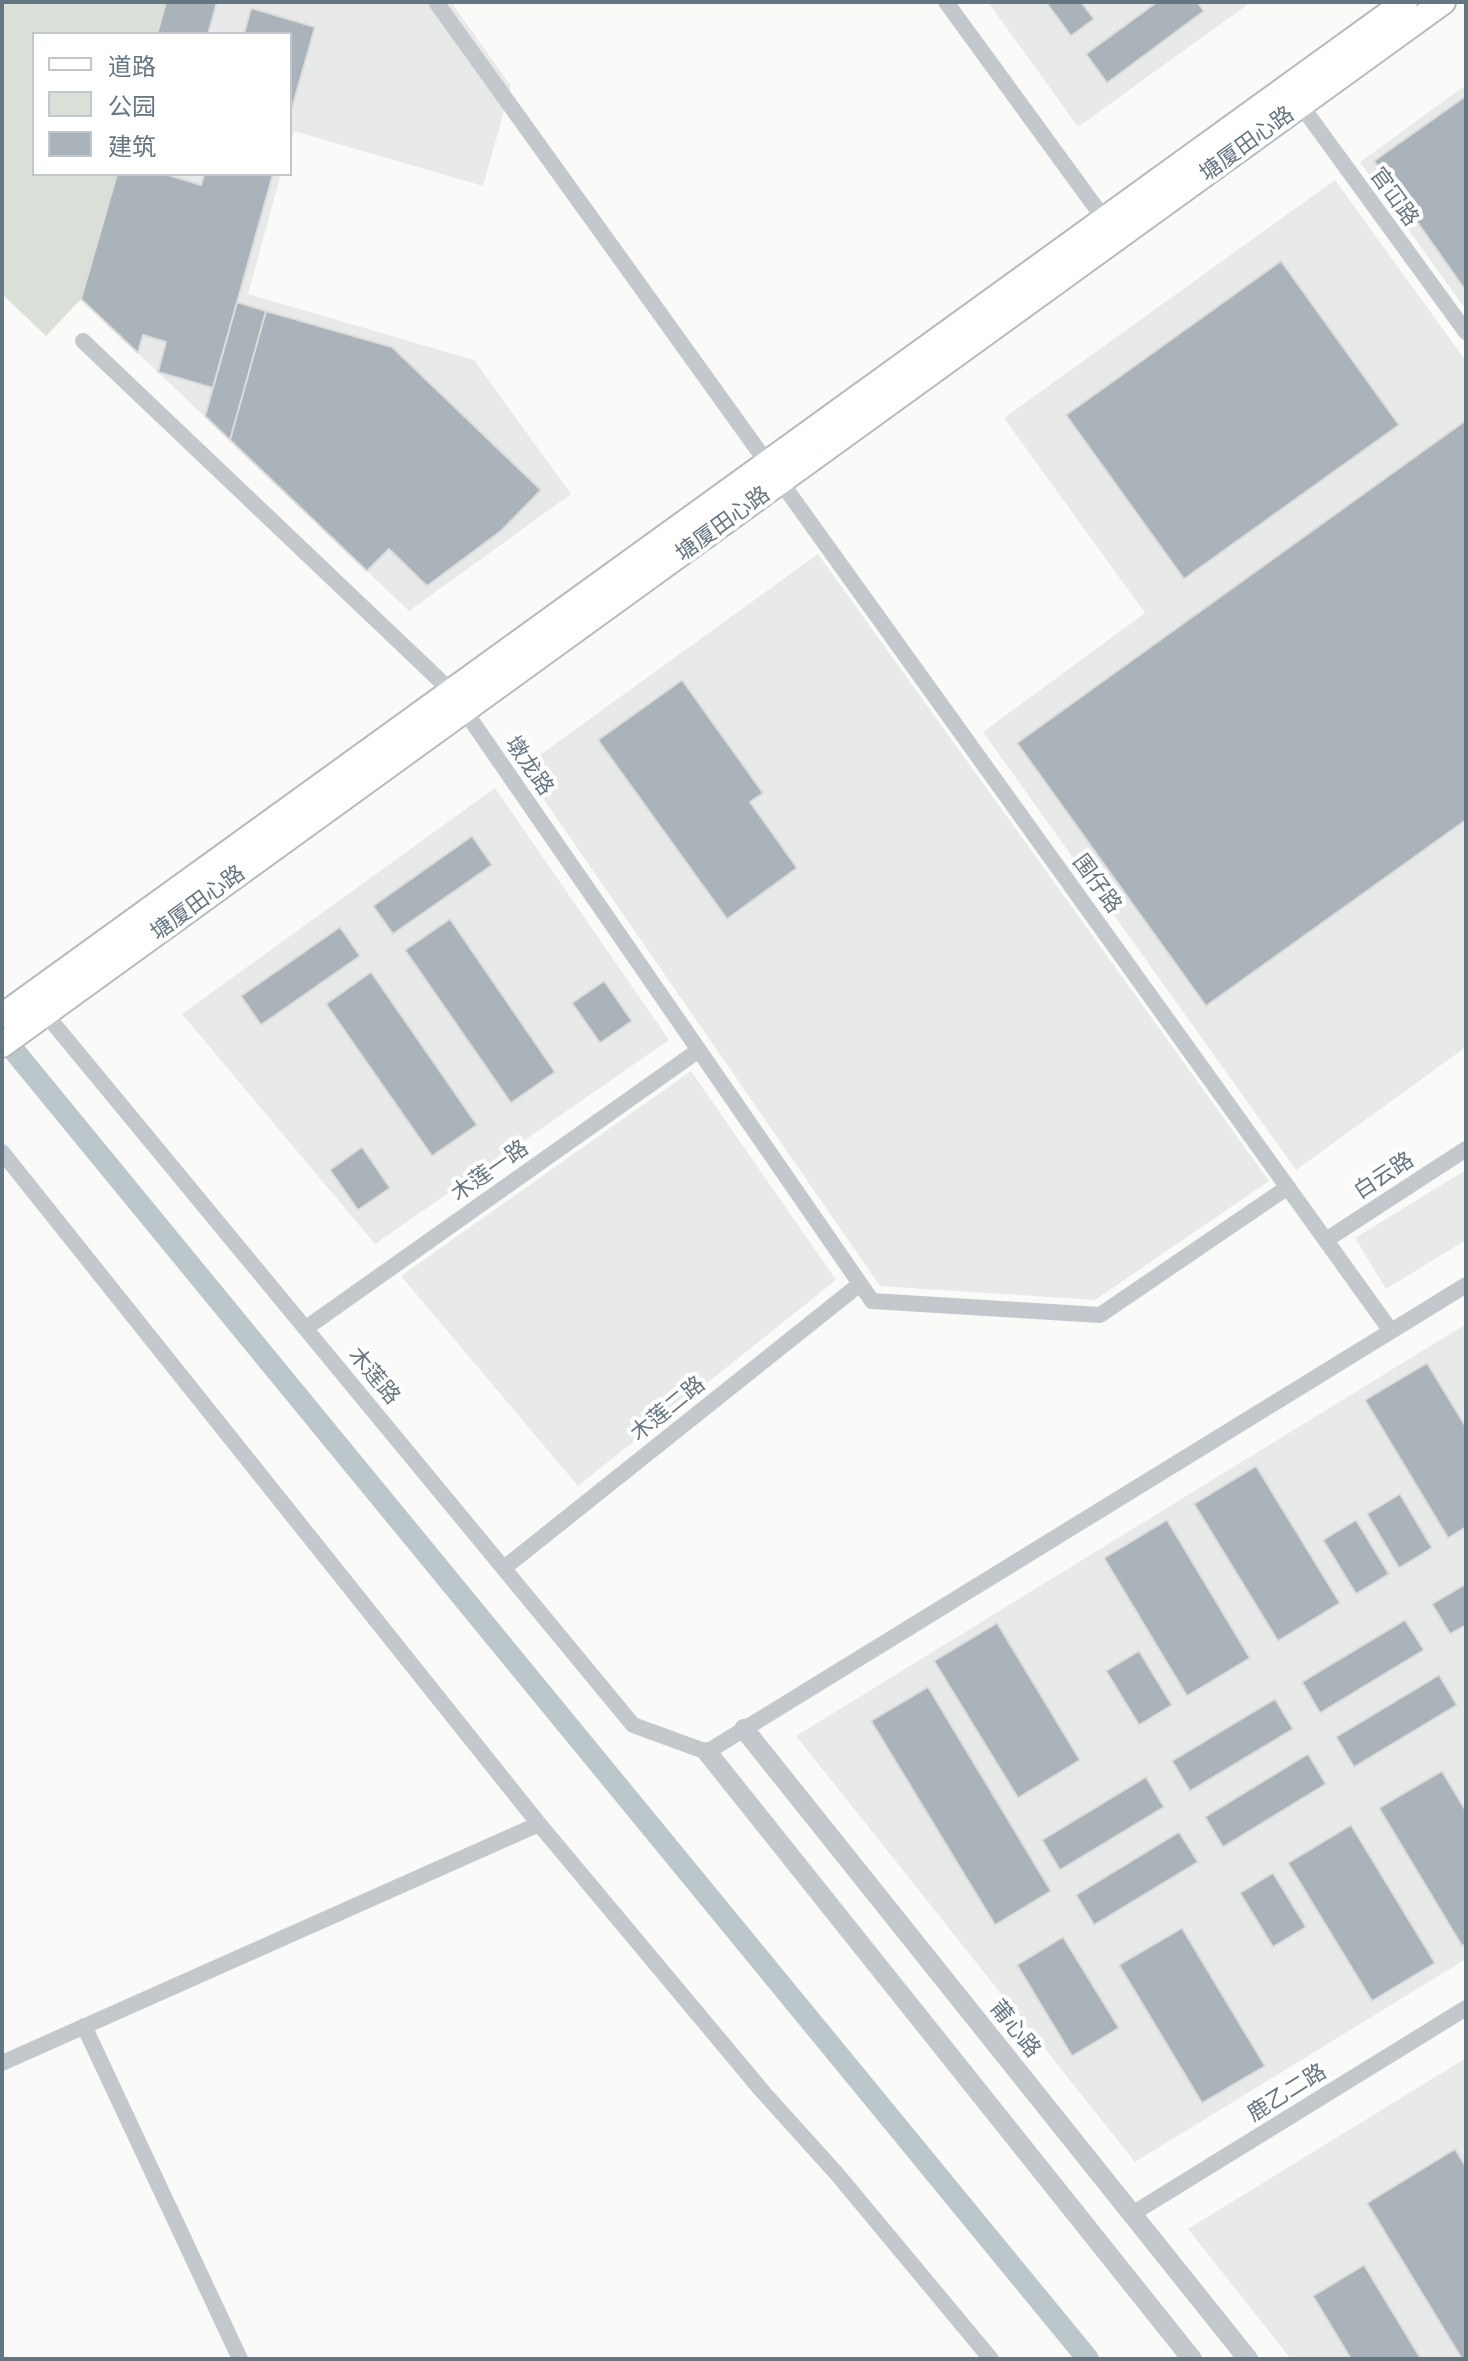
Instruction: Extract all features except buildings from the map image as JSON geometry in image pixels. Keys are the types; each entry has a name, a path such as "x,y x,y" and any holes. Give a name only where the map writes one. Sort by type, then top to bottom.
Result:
{"main road":[{"name":"塘厦田心路","path":"1294,96 1405,2"},
{"name":"塘厦田心路","path":"5,1033 38,1005 1294,96 1443,2"}],"street":[{"name":"围仔路","path":"436,2 1391,1331"},
{"path":"946,2 1111,228"},
{"name":"官冚路","path":"1294,96 1466,332"},
{"name":"墩龙路","path":"83,341 458,701 860,1284"},
{"name":"木莲路","path":"38,1005 633,1725 707,1752"},
{"name":"木莲一路","path":"306,1328 699,1050"},
{"name":"白云路","path":"1326,1240 1466,1149"},
{"path":"2,1152 539,1824 752,2080 837,2174 991,2359"},
{"path":"860,1284 872,1301 1100,1315 1288,1187"},
{"name":"木莲二路","path":"504,1568 860,1284"},
{"path":"1192,2359 707,1752 1466,1285"},
{"name":"莆心路","path":"744,1729 1248,2359"},
{"path":"2,2063 539,1824"},
{"name":"鹿乙二路","path":"1132,2214 1466,2008"},
{"path":"84,2026 240,2359"}],"shaded area":[{"path":"166,2 451,2 511,86 483,186 294,131 292,138 292,32 158,32"},
{"path":"988,2 1251,2 1078,127"},
{"path":"1466,85 1466,310 1360,162"},
{"path":"116,176 280,176 248,294 474,360 571,494 409,611 81,299"},
{"path":"1335,180 1466,361 1466,1047 1296,1170 983,732 1145,613 1004,418"},
{"path":"818,554 1269,1181 1095,1300 880,1286 522,768"},
{"path":"495,788 669,1040 375,1244 182,1014"},
{"path":"691,1071 836,1280 578,1486 401,1276"},
{"path":"1466,1170 1466,1240 1386,1289 1355,1238"},
{"path":"1466,1324 1466,1959 1135,2162 796,1736"},
{"path":"1466,2058 1466,2359 1291,2359 1188,2229"}],"green space":[{"path":"2,2 166,2 158,32 32,32 32,176 116,176 81,299 46,336 2,294"}],"waterway":[{"path":"2,1036 1088,2359"}]}
